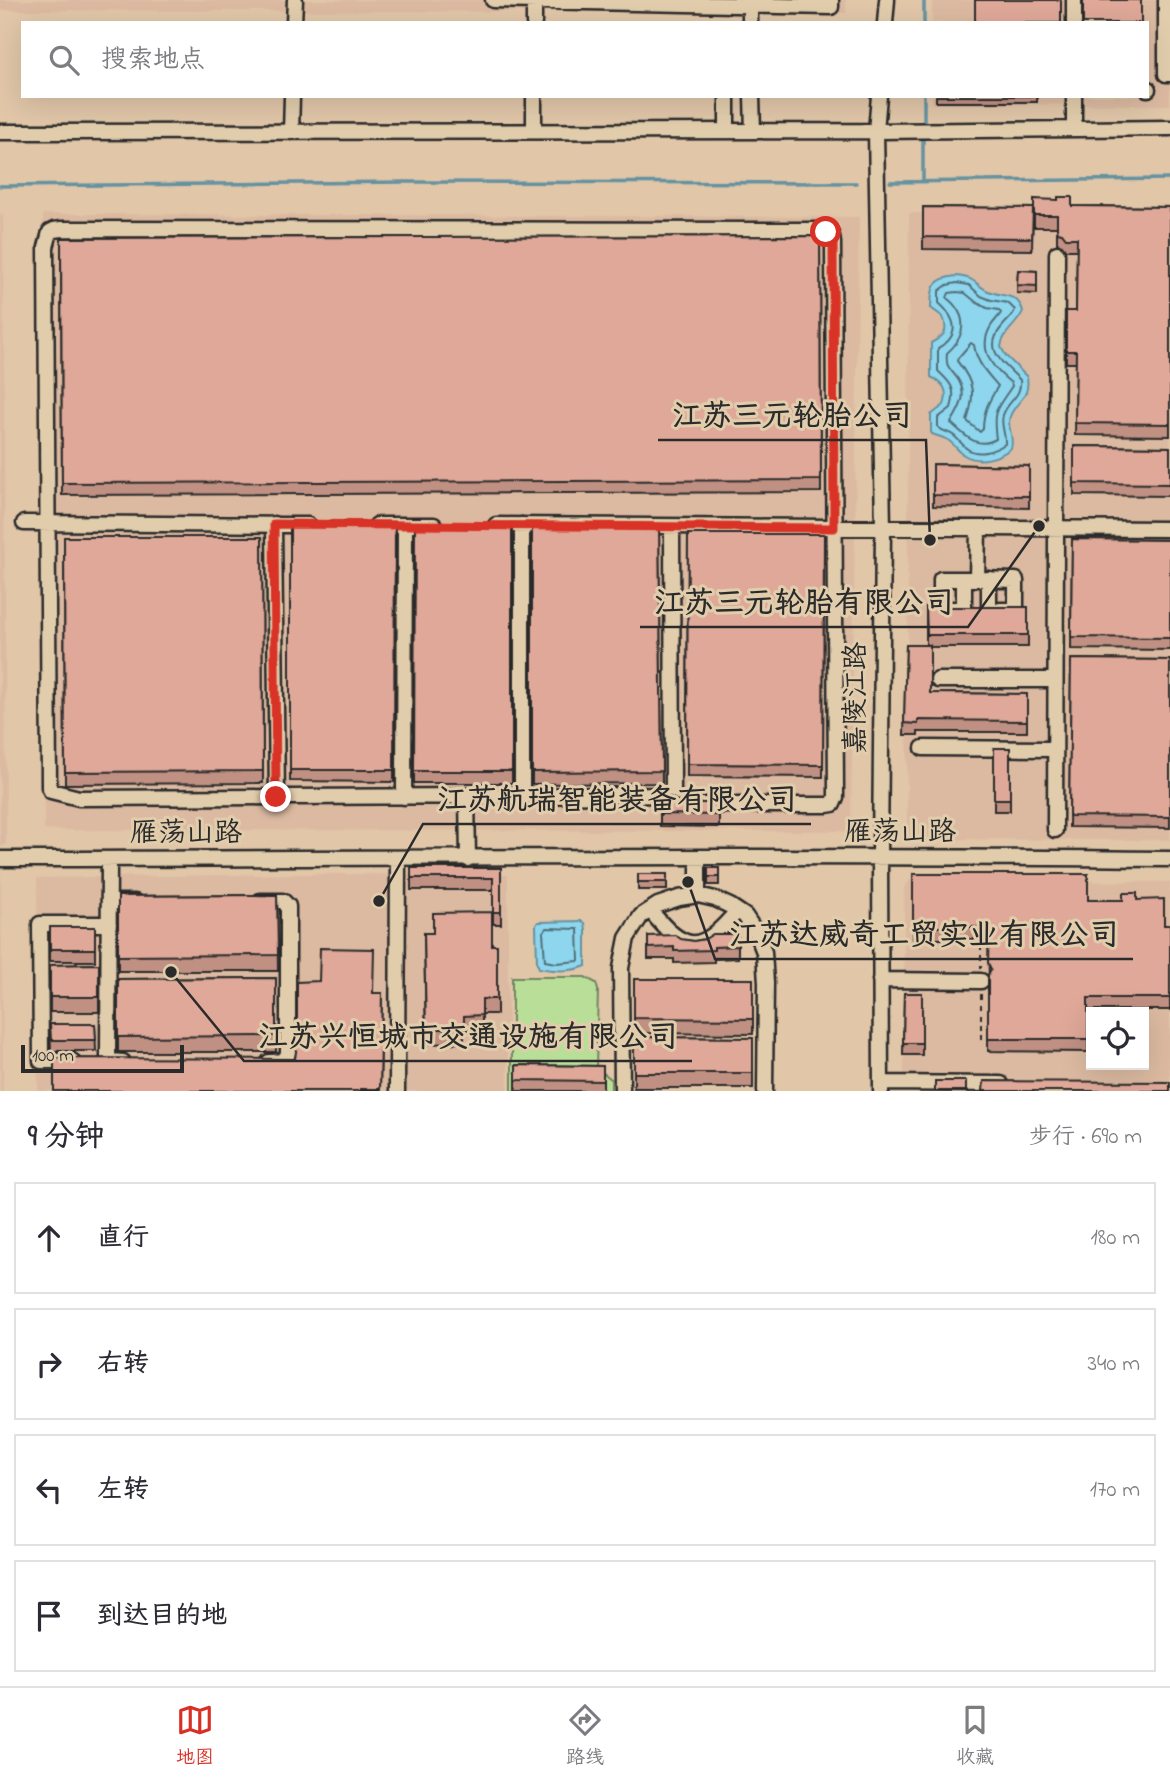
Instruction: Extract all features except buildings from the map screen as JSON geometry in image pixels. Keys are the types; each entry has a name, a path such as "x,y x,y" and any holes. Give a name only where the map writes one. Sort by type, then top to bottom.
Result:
{"street":[{"path":"294,21 295,0"},
{"path":"493,0 831,7 831,0"},
{"path":"885,21 887,0"},
{"path":"1074,0 1074,21"},
{"path":"1166,0 1166,74 1170,74"},
{"path":"534,1 534,21"},
{"path":"750,5 750,21"},
{"path":"291,132 292,98"},
{"path":"534,98 534,131"},
{"path":"727,98 727,131"},
{"path":"752,98 753,131"},
{"name":"嘉陵江路","path":"879,98 876,131 883,528 881,1087"},
{"path":"1074,98 1074,128"},
{"path":"0,132 1170,128"},
{"path":"672,527 673,795 677,802 682,805 833,804 836,797 832,236 818,230 50,232 46,247 51,791 79,798 673,795"},
{"path":"1055,830 1057,253"},
{"path":"24,523 326,524"},
{"path":"274,524 276,797"},
{"path":"366,525 444,525"},
{"path":"404,797 405,525"},
{"path":"483,525 1170,528"},
{"path":"522,525 522,796"},
{"path":"978,528 977,579 989,610"},
{"path":"941,579 977,579 1016,580 1016,610 941,609 941,579"},
{"path":"964,609 977,579"},
{"path":"938,680 1055,680"},
{"path":"923,748 1055,749"},
{"path":"467,796 468,859"},
{"name":"雁荡山路","path":"0,859 880,856 1170,859"},
{"path":"698,858 698,895"},
{"path":"96,1061 108,978 109,859"},
{"path":"397,1091 398,859"},
{"path":"622,1091 628,1043 628,983 621,968 627,938 640,916 658,905 698,895 715,900 746,916 764,952 760,983 759,1044 765,1091"},
{"path":"248,1062 276,1062 287,1057 281,984 288,906 283,901 252,901"},
{"path":"109,902 148,902"},
{"path":"650,910 671,935 684,942 706,941 726,925 737,911"},
{"path":"109,924 40,925 47,971 48,1026 41,1061 139,1062"},
{"path":"880,980 981,981"},
{"path":"881,1087 1019,1084"}],"shaded area":[{"path":"0,0 846,0 846,13 0,10"},
{"path":"932,0 1170,0 1170,105 932,104 932,98 1149,98 1149,21 932,21"},
{"path":"909,213 1170,214 1170,840 907,839"},
{"path":"43,214 859,217 851,831 44,830"},
{"path":"0,215 3,215 6,844 0,847"},
{"path":"1,874 3,1091 0,1091"},
{"path":"305,874 508,875 508,1091 38,1091 37,878"},
{"path":"910,880 1170,882 1170,1091 904,1091 904,888"}],"green space":[{"path":"512,977 585,977 596,983 596,1067 611,1079 611,1091 512,1091"}],"water":[{"path":"956,276 970,279 986,290 1017,300 1023,311 1004,337 1001,347 1006,356 1027,377 1027,389 1009,418 1011,448 989,459 970,458 948,440 931,432 931,415 944,405 946,396 942,385 931,377 931,343 942,336 945,330 943,317 931,308 932,294 935,285 942,279"},
{"path":"582,921 586,930 586,966 563,970 539,968 538,922"}],"waterway":[{"path":"924,0 924,21"},
{"path":"924,98 924,127"},
{"path":"923,135 923,182"},
{"path":"890,182 1170,179"},
{"path":"0,186 406,182 856,183"}],"place":[{"name":"江苏三元轮胎有限公司","path":"1039,526"},
{"name":"江苏三元轮胎公司","path":"930,540"},
{"name":"江苏达威奇工贸实业有限公司","path":"688,882"},
{"name":"江苏航瑞智能装备有限公司","path":"379,901"},
{"name":"江苏兴恒城市交通设施有限公司","path":"171,972"}],"route":[{"path":"276,797 274,524 834,528 833,243 832,236 826,232"}]}
